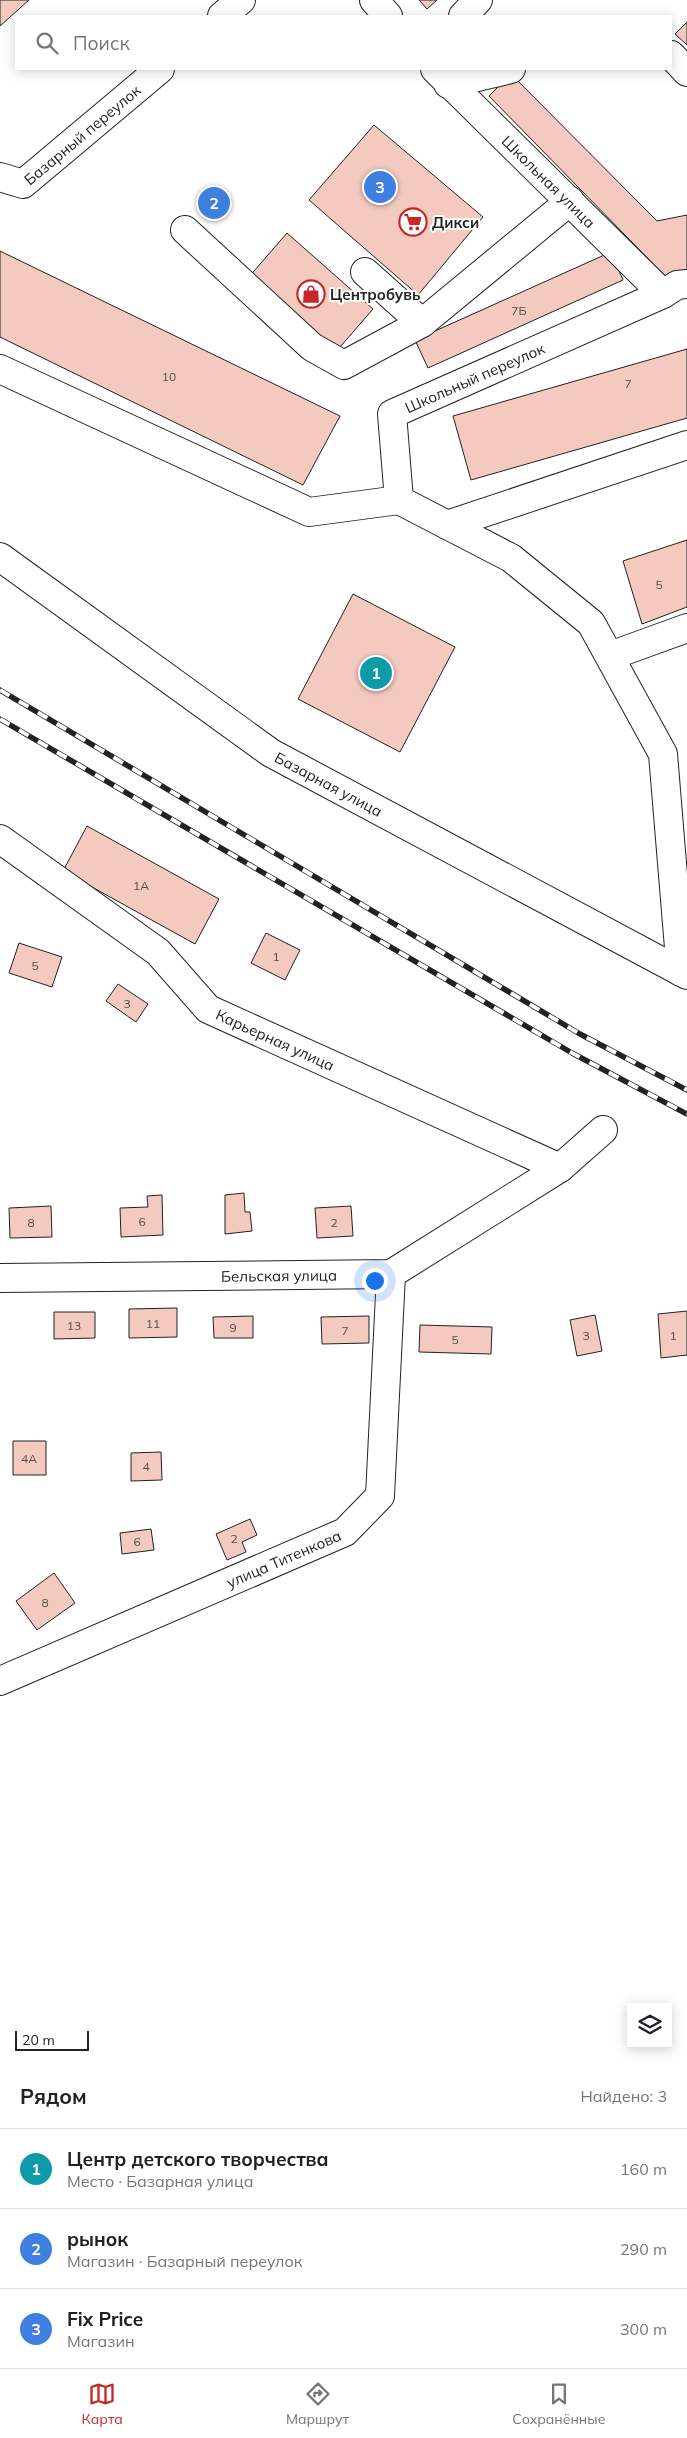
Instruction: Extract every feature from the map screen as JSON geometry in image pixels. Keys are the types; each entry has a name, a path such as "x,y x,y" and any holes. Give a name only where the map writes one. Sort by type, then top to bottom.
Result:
{"street":[{"path":"223,15 242,0"},
{"path":"374,0 387,15"},
{"path":"464,15 478,0"},
{"path":"672,56 687,72"},
{"name":"Базарный переулок","path":"0,177 23,184 159,70"},
{"path":"442,76 501,70"},
{"name":"Школьная улица","path":"442,76 570,201 675,289"},
{"path":"186,230 312,347 344,365 422,323 570,201"},
{"path":"365,272 422,323"},
{"name":"Школьный переулок","path":"399,500 392,414 675,289"},
{"path":"0,369 310,512 399,500 511,558 591,623 664,754 677,805 684,974"},
{"path":"447,525 687,445"},
{"name":"Базарная улица","path":"0,557 271,753 684,974"},
{"path":"610,656 687,628"},
{"name":"Карьерная улица","path":"0,840 158,952 208,1009 560,1168"},
{"path":"391,1274 560,1168 603,1130"},
{"name":"Бельская улица","path":"0,1278 391,1274"},
{"name":"улица Титенкова","path":"0,1681 345,1532 380,1496 391,1274"}],"building":[{"path":"0,0 29,0 0,26"},
{"path":"419,0 437,0 427,9"},
{"path":"687,22 687,45 675,34"},
{"path":"511,74 657,221 687,215 687,278 670,281 489,96"},
{"path":"374,125 483,217 418,295 309,200"},
{"name":"Центробувь","path":"287,233 373,309 334,354 248,278"},
{"path":"0,251 340,416 303,485 0,337"},
{"path":"611,252 623,280 428,368 415,340"},
{"path":"687,349 687,418 471,480 453,416"},
{"path":"687,540 687,607 642,624 623,561"},
{"path":"353,594 455,647 400,752 298,699"},
{"path":"87,826 219,899 195,944 63,871"},
{"path":"266,933 300,950 285,980 251,963"},
{"path":"19,943 62,957 52,987 9,973"},
{"path":"118,984 148,1004 136,1022 106,1001"},
{"path":"244,1193 245,1212 250,1212 252,1231 225,1234 225,1195"},
{"path":"162,1195 163,1235 121,1237 120,1208 148,1207 147,1196"},
{"path":"51,1206 52,1237 10,1238 9,1208"},
{"path":"351,1206 353,1236 317,1238 315,1208"},
{"path":"177,1308 177,1337 129,1338 129,1309"},
{"path":"687,1311 687,1355 661,1358 658,1314"},
{"path":"54,1312 95,1312 95,1338 54,1339"},
{"path":"595,1315 602,1351 577,1356 570,1320"},
{"path":"253,1316 253,1338 214,1338 213,1317"},
{"path":"369,1316 369,1343 322,1344 321,1317"},
{"path":"420,1325 492,1327 491,1354 419,1352"},
{"path":"13,1441 46,1441 46,1475 13,1475"},
{"path":"161,1452 162,1480 131,1481 131,1453"},
{"path":"250,1519 257,1535 242,1542 246,1552 227,1560 216,1534"},
{"path":"151,1529 154,1550 122,1554 120,1533"},
{"path":"54,1573 75,1603 37,1630 16,1601"}],"railway":[{"path":"0,690 580,1034 687,1090"},
{"path":"0,719 572,1053 687,1114"}],"place":[{"name":"Fix Price","path":"380,187"},
{"name":"рынок","path":"214,203"},
{"name":"Дикси","path":"413,222"},
{"name":"Центробувь","path":"311,294"},
{"name":"Центр детского творчества","path":"376,673"}]}
